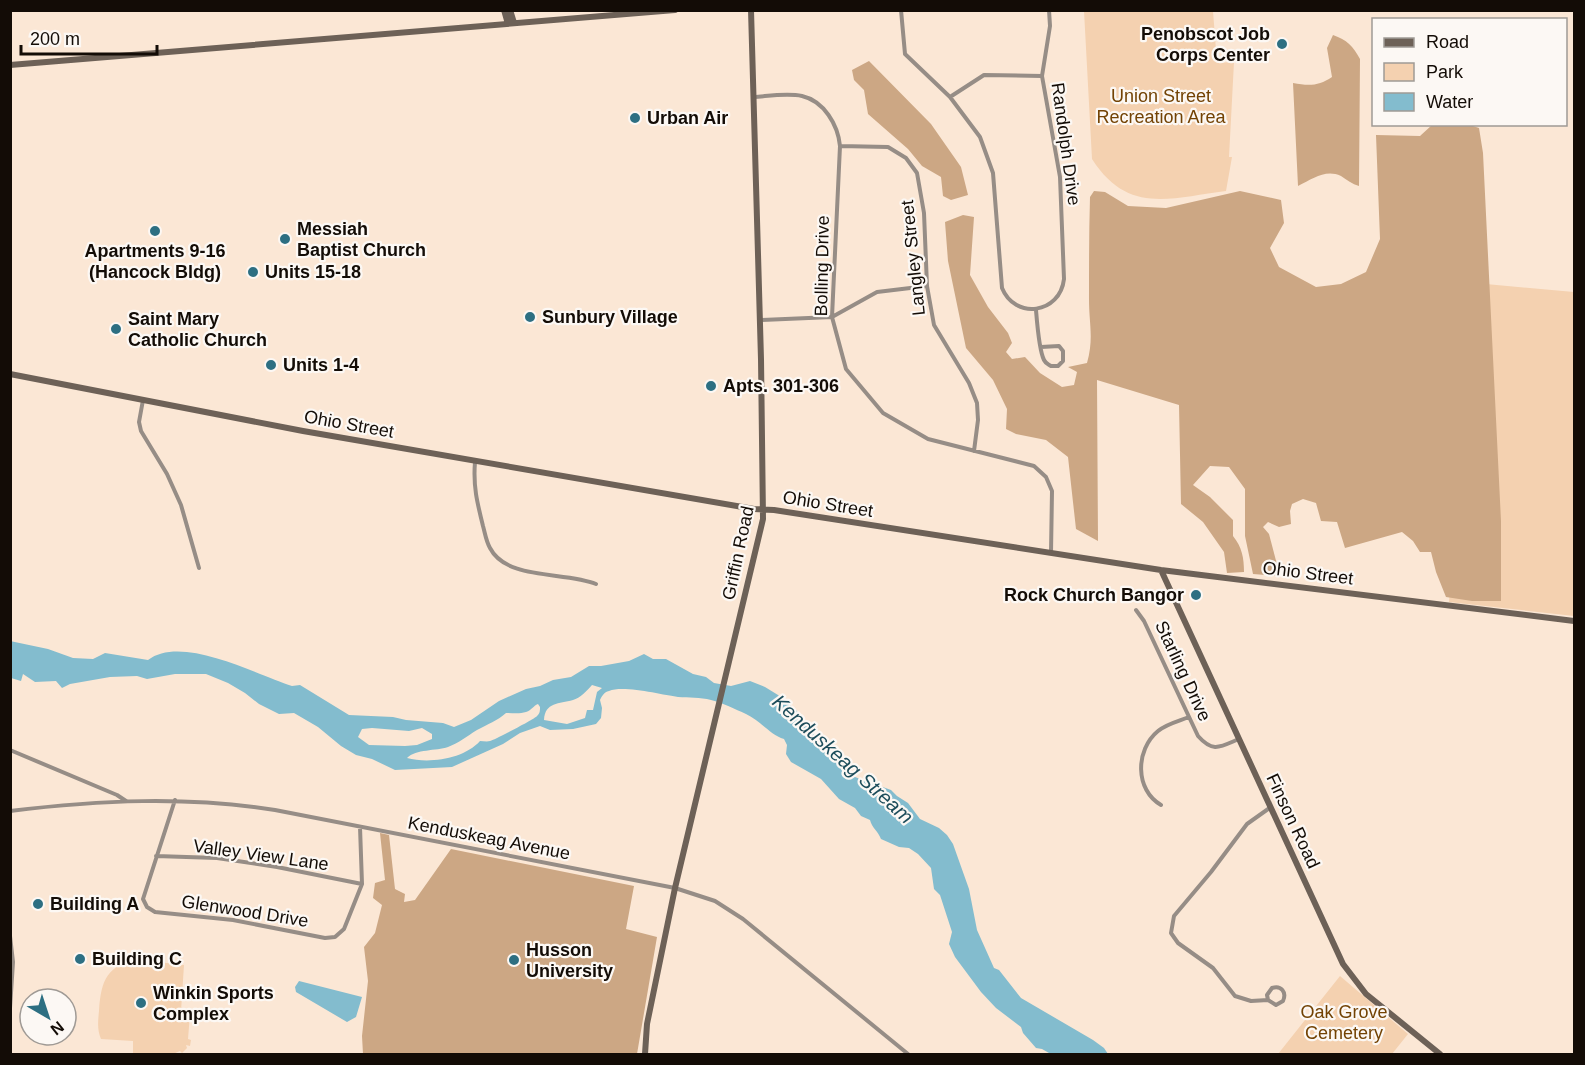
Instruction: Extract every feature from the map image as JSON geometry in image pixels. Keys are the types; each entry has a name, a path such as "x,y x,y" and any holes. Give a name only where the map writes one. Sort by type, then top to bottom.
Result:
{"street":[{"path":"504,10 511,24"},
{"path":"510,10 511,24"},
{"path":"10,65 675,10"},
{"name":"Griffin Road","path":"645,1054 647,1024 675,888 764,509 751,10"},
{"path":"901,10 905,54 950,97 980,137 993,173 1002,288 1015,305 1035,310 1041,347 1043,359 1048,365 1058,366 1063,361 1064,351 1059,346 1041,347"},
{"name":"Randolph Drive","path":"1035,310 1054,302 1062,289 1064,279 1060,177 1042,76 1050,26 1049,10"},
{"path":"950,97 984,75 1042,76"},
{"name":"Bolling Drive","path":"754,98 804,96 830,116 838,132 840,146 832,317 846,369 883,413 928,439 1034,466 1046,477 1052,490 1051,553"},
{"name":"Langley Street","path":"840,146 888,147 906,158 917,173 924,213 927,286 934,326 969,383 977,403 978,420 974,451"},
{"path":"760,320 832,317 877,292 927,286"},
{"name":"Ohio Street","path":"10,374 475,462 764,509 1161,570 1575,621"},
{"path":"143,400 139,422 141,431 167,474 181,505 199,568"},
{"path":"475,462 473,483 476,499 487,542 499,559 517,569 584,579 596,584"},
{"name":"Finson Road","path":"1161,570 1337,951 1351,975 1374,1001 1440,1054"},
{"name":"Starling Drive","path":"1136,610 1144,621 1198,736 1206,745 1214,748 1239,739"},
{"path":"1161,805 1151,799 1145,790 1142,765 1144,751 1150,739 1160,729 1189,717"},
{"path":"10,750 117,795 126,801"},
{"name":"Glenwood Drive","path":"175,800 143,899 147,907 155,912 233,920 325,938 336,937 344,929 362,884 360,827"},
{"name":"Kenduskeag Avenue","path":"10,811 126,801 208,801 245,805 675,888 715,900 742,919 908,1054"},
{"path":"1269,1000 1267,995 1272,988 1278,987 1284,992 1285,998 1276,1005 1269,1000 1251,1001 1235,996 1213,968 1178,943 1171,933 1174,916 1211,872 1246,824 1270,807"},
{"name":"Valley View Lane","path":"156,856 217,858 362,884"},
{"path":"10,936 12,963 10,1008"}],"green space":[{"name":"Union Street Recreation Area","path":"1084,11 1213,11 1217,63 1234,62 1229,157 1232,157 1226,191 1152,199 1135,196 1120,189 1106,177 1092,159"},
{"path":"1475,283 1574,292 1574,616 1449,602"},
{"name":"Winkin Sports Complex","path":"140,960 184,965 181,1011 190,1014 188,1039 191,1040 190,1046 186,1045 187,1048 182,1053 180,1051 173,1054 133,1054 133,1041 101,1039 98,1018 104,982 108,975 120,965"},
{"name":"Oak Grove Cemetery","path":"1340,976 1408,1034 1392,1054 1278,1054"}],"shaded area":[{"path":"1333,35 1349,44 1360,59 1359,186 1341,176 1330,174 1319,176 1298,186 1293,83 1314,84 1332,77 1327,48"},
{"path":"869,61 931,124 961,167 968,195 951,200 943,196 941,177 922,166 908,149 868,114 864,90 854,80 852,70"},
{"path":"1431,126 1479,128 1483,153 1501,521 1501,601 1472,601 1446,597 1431,552 1420,552 1413,541 1402,532 1345,548 1337,522 1321,521 1316,503 1303,499 1292,504 1291,524 1279,527 1268,522 1263,527 1269,534 1280,576 1253,574 1245,536 1245,489 1229,467 1210,466 1193,485 1210,497 1233,520 1233,536 1242,553 1244,572 1227,573 1224,552 1203,522 1181,504 1179,405 1097,380 1098,541 1076,529 1068,457 1046,440 1016,434 1006,429 1007,409 993,380 966,348 948,261 945,222 963,215 974,217 970,275 988,307 1008,333 1012,343 1006,352 1012,359 1025,357 1040,373 1062,387 1074,385 1077,372 1068,367 1087,363 1090,346 1090,197 1094,191 1105,192 1128,206 1166,208 1240,191 1281,200 1284,223 1270,248 1279,267 1316,287 1341,284 1366,272 1380,239 1376,135 1420,136"},
{"path":"380,833 389,835 395,889 405,894 404,902 415,900 451,849 634,886 626,929 657,937 637,1054 363,1054 362,1036 368,981 364,947 375,933 382,905 373,898 375,883 385,880"}],"water":[{"path":"10,641 48,649 73,658 93,659 105,653 148,660 163,653 199,654 220,659 292,686 300,685 349,715 393,717 443,723 454,727 471,720 499,701 526,689 571,677 589,666 629,661 644,654 653,659 666,659 714,683 731,686 750,681 778,695 796,710 819,740 855,777 891,790 908,803 920,819 939,828 947,835 953,844 969,889 977,930 994,968 999,970 1021,998 1093,1040 1108,1054 1049,1053 1036,1048 1023,1033 1021,1027 996,1008 981,992 955,957 949,944 952,932 940,895 934,889 931,868 909,848 899,847 881,839 870,820 839,799 821,779 791,762 786,754 787,745 784,739 751,717 720,703 703,698 616,689 606,692 600,700 601,718 596,724 573,729 550,730 540,726 520,733 503,744 452,767 395,770 372,759 356,755 318,727 294,713 279,714 259,704 228,683 206,674 175,674 147,679 137,676 110,677 70,684 62,688 56,681 35,682 23,674 21,681 11,678","holes":["592,685 602,688 597,692 593,710 587,710 585,718 567,724 544,720 550,707 576,699","538,704 540,707 535,718 493,740 480,741 456,756 436,760 407,758 416,753 452,745 506,713 530,710","422,728 432,734 432,739 417,745 369,745 358,737 362,729 409,731"]},
{"path":"299,981 362,997 356,1017 347,1022 296,992 295,987"}],"place":[{"name":"Penobscot Job Corps Center","path":"1282,44"},
{"name":"Urban Air","path":"635,118"},
{"name":"Apartments 9-16 (Hancock Bldg)","path":"155,231"},
{"name":"Messiah Baptist Church","path":"285,239"},
{"name":"Units 15-18","path":"253,272"},
{"name":"Sunbury Village","path":"530,317"},
{"name":"Saint Mary Catholic Church","path":"116,329"},
{"name":"Units 1-4","path":"271,365"},
{"name":"Apts. 301-306","path":"711,386"},
{"name":"Rock Church Bangor","path":"1196,595"},
{"name":"Building A","path":"38,904"},
{"name":"Building C","path":"80,959"},
{"name":"Husson University","path":"514,960"},
{"name":"Winkin Sports Complex","path":"141,1003"}],"water label":[{"name":"Kenduskeag Stream","path":"843,759"}]}
